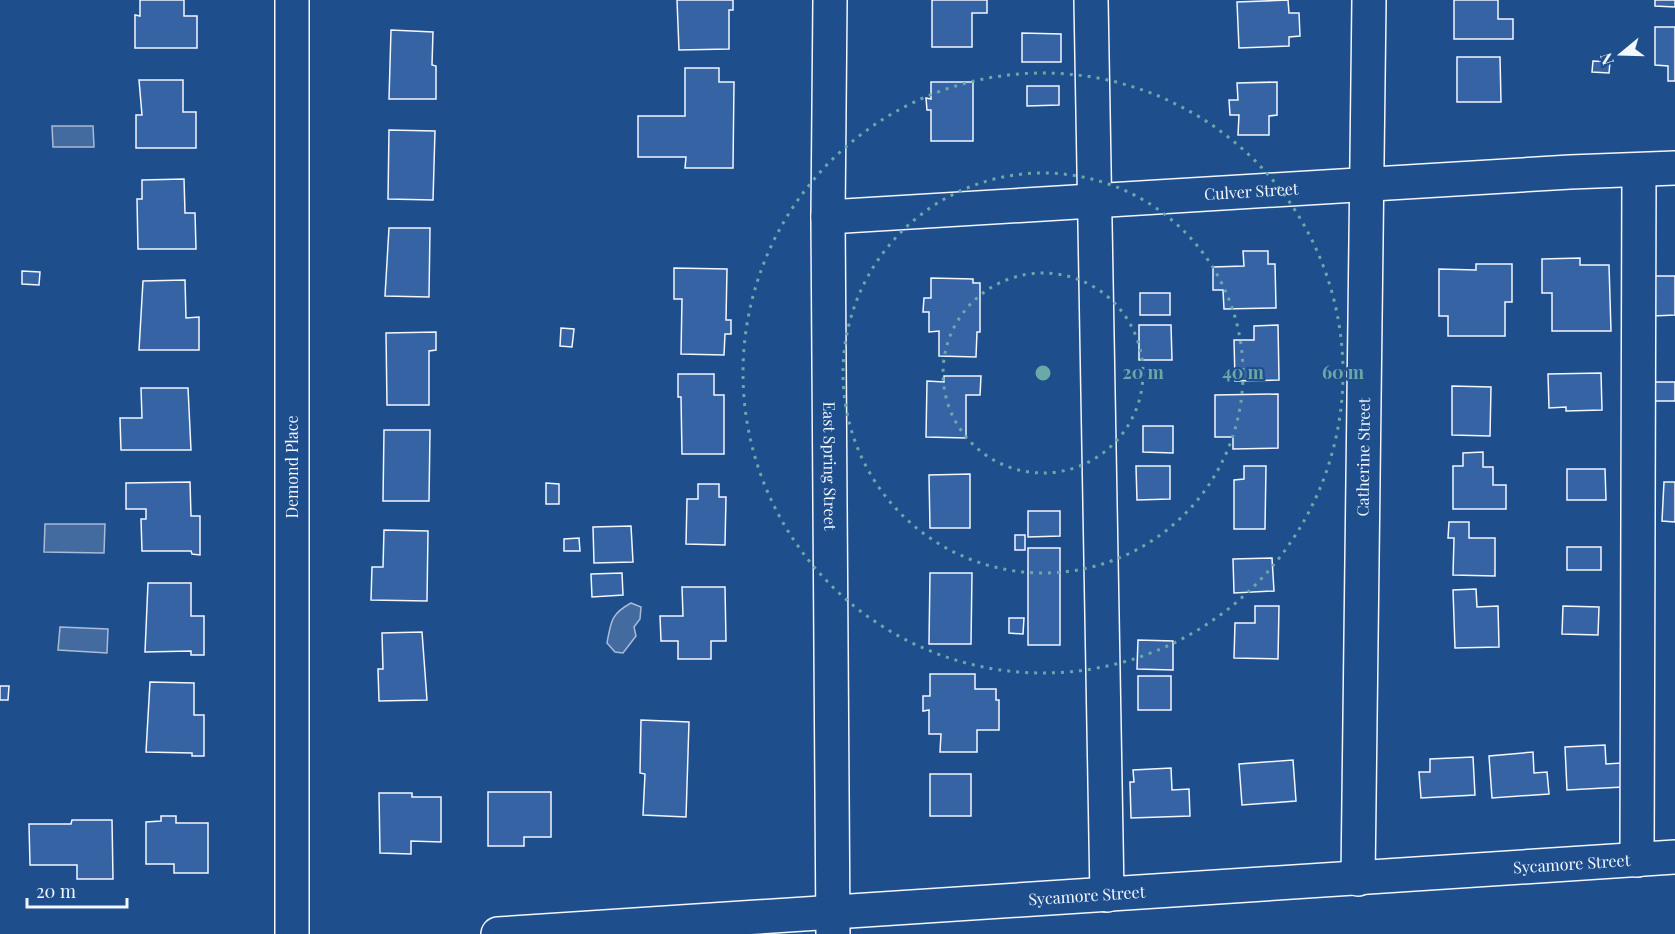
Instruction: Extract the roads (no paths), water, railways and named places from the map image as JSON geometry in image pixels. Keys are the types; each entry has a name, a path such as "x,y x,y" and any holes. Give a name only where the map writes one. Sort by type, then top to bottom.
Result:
{"street":[{"name":"Demond Place","path":"292,0 292,934"},
{"name":"East Spring Street","path":"830,0 828,217 832,923"},
{"path":"1091,0 1107,895"},
{"name":"Catherine Street","path":"1358,879 1369,0"},
{"name":"Culver Street","path":"828,217 1675,168"},
{"path":"1636,860 1640,170"},
{"name":"Sycamore Street","path":"498,934 832,923 1107,895 1675,857"}],"water":[{"path":"52,126 93,126 94,147 53,147"},
{"path":"45,524 105,524 104,553 44,552"},
{"path":"631,603 641,607 640,619 634,627 636,636 623,653 615,652 607,643 611,624 619,611"},
{"path":"60,627 108,629 107,653 58,650"}]}
